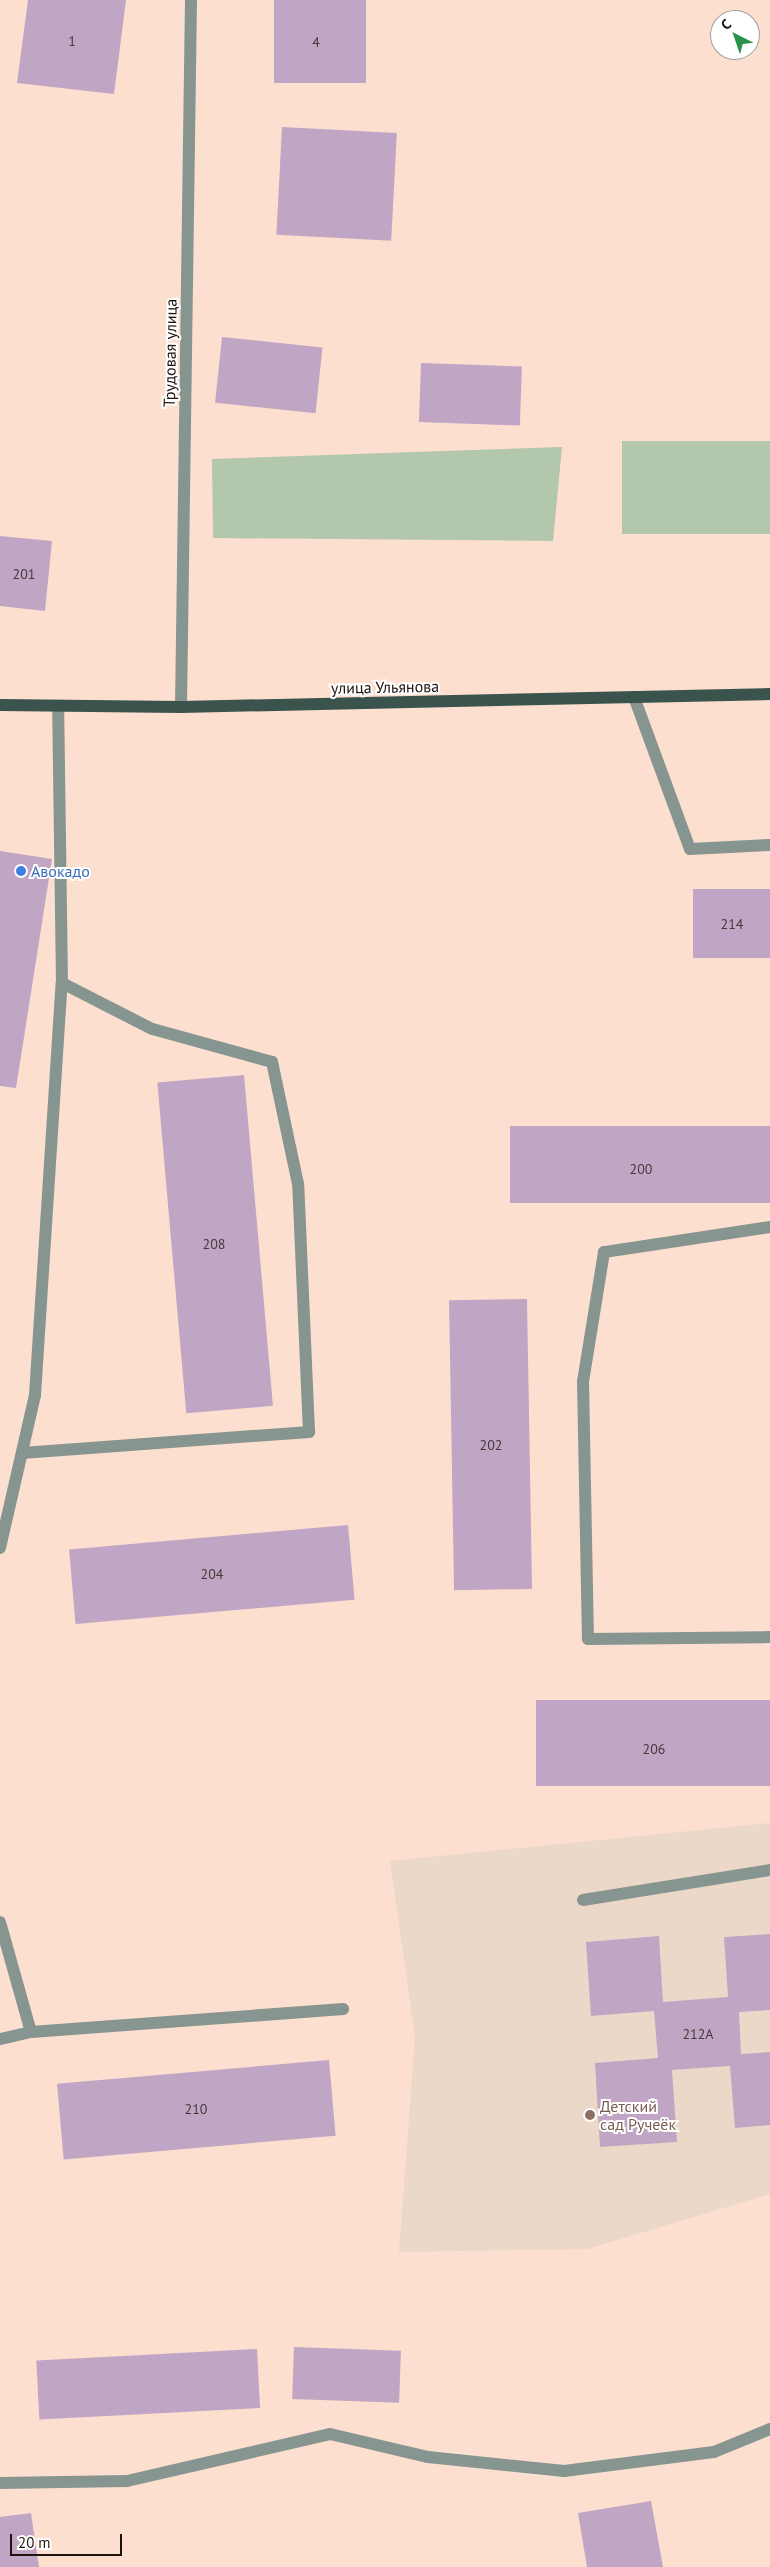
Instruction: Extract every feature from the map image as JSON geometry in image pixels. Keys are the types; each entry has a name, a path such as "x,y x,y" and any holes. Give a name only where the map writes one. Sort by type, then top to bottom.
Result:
{"main road":[{"name":"улица Ульянова","path":"0,705 182,707 770,694"}],"street":[{"name":"Трудовая улица","path":"182,707 191,0"},
{"path":"634,697 690,849 770,845"},
{"path":"0,1548 35,1396 62,983 58,706"},
{"path":"22,1453 308,1432 298,1184 272,1062 152,1029 62,983"},
{"path":"770,1227 604,1252 583,1381 588,1639 770,1637"},
{"path":"583,1900 770,1870"},
{"path":"0,1922 31,2032"},
{"path":"0,2039 31,2032 343,2009"},
{"path":"0,2483 127,2481 330,2434 428,2457 564,2472 714,2452 770,2429"}],"shaded area":[{"name":"Детский сад Ручеёк","path":"770,1823 770,2194 588,2249 399,2252 415,2037 390,1861"}],"green space":[{"path":"622,441 770,441 770,534 622,534"},
{"path":"562,447 553,541 213,538 212,459"}],"building":[{"path":"28,0 126,0 114,94 17,83"},
{"path":"274,0 366,0 366,83 274,83"},
{"path":"282,127 397,133 391,241 276,235"},
{"path":"222,337 322,348 316,413 215,403"},
{"path":"421,363 522,367 520,425 419,422"},
{"path":"0,536 52,541 45,611 0,606"},
{"path":"0,851 52,859 16,1088 0,1086"},
{"path":"693,889 770,889 770,958 693,958"},
{"path":"244,1075 273,1406 186,1413 157,1083"},
{"path":"510,1126 770,1126 770,1203 510,1203"},
{"path":"527,1299 532,1589 454,1590 449,1300"},
{"path":"348,1525 355,1600 76,1624 69,1549"},
{"path":"536,1700 770,1700 770,1786 536,1786"},
{"path":"770,1934 770,2010 739,2012 741,2054 770,2052 770,2125 735,2128 730,2066 672,2070 677,2142 600,2147 595,2063 658,2058 654,2011 591,2016 586,1942 659,1936 663,2002 728,1997 724,1937"},
{"path":"329,2060 336,2136 64,2160 57,2084"},
{"path":"294,2347 401,2351 399,2403 292,2399"},
{"path":"257,2349 260,2408 39,2419 36,2361"},
{"path":"651,2501 663,2567 587,2567 578,2513"},
{"path":"31,2513 39,2567 0,2567 0,2517"}],"place":[{"name":"Авокадо","path":"21,871"},
{"name":"Детский сад Ручеёк","path":"590,2115"}]}
